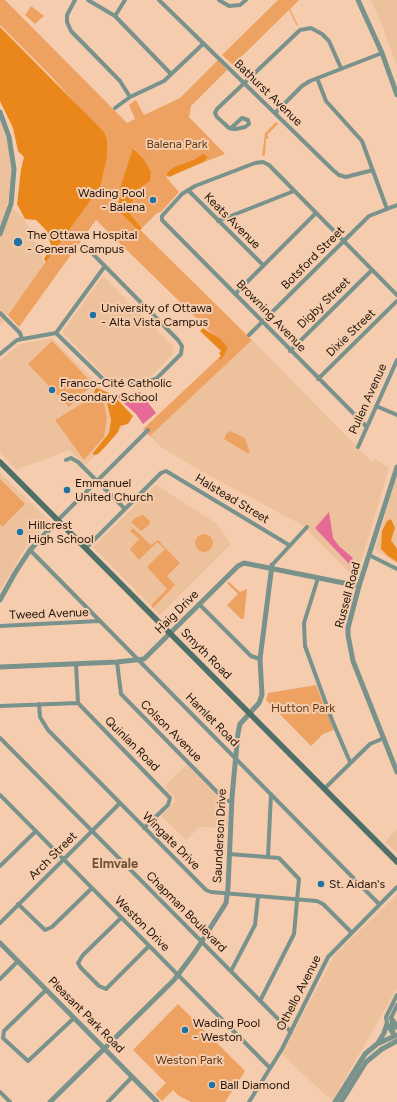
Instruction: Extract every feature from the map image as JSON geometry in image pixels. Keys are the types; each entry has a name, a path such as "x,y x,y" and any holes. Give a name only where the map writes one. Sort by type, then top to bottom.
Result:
{"main road":[{"name":"Smyth Road","path":"0,462 397,862"}],"street":[{"path":"75,0 67,15 67,22 71,31 120,81 130,97"},
{"path":"88,0 115,16 171,74"},
{"path":"115,16 125,0"},
{"name":"Bathurst Avenue","path":"159,0 339,175 354,176 373,170"},
{"path":"219,0 229,6 240,5 246,0"},
{"path":"358,0 382,53 397,95"},
{"path":"231,128 217,117 216,111 244,82 297,32 307,28 322,34 329,41 341,68"},
{"path":"115,108 130,97 164,81 203,44"},
{"path":"275,113 302,86 341,68 382,53"},
{"path":"317,78 326,101 362,141 387,209"},
{"path":"0,112 10,141 14,169 11,204 0,234"},
{"path":"188,190 255,163 263,162 270,165 316,214 397,295"},
{"name":"Browning Avenue","path":"188,190 163,213 162,220 290,351 366,426"},
{"name":"Keats Avenue","path":"188,190 263,265"},
{"path":"218,221 294,191"},
{"name":"Botsford Street","path":"249,335 370,216 397,205"},
{"path":"235,294 316,214"},
{"path":"56,333 102,378 116,384 145,383 157,378 180,356 182,346 178,340 84,245"},
{"path":"0,354 14,342 22,339 56,333 105,266"},
{"name":"Digby Street","path":"290,351 372,270"},
{"name":"Dixie Street","path":"318,379 397,301"},
{"path":"0,313 20,334 22,339"},
{"name":"Pullen Avenue","path":"358,447 366,426 397,360"},
{"path":"376,406 397,415"},
{"path":"0,600 30,550 148,430"},
{"path":"66,460 71,458 75,460 125,510 86,548"},
{"name":"Russell Road","path":"397,467 348,628 350,650 397,772"},
{"name":"Halstead Street","path":"125,510 163,472 166,472 289,545"},
{"path":"271,567 289,545 307,527"},
{"name":"Hamlet Road","path":"30,550 379,904"},
{"path":"369,555 397,569"},
{"name":"Haig Drive","path":"0,667 117,662 144,659 238,566 244,564 271,567 360,586"},
{"name":"Saunderson Drive","path":"50,1102 179,974 226,903 228,893 231,802 235,758 240,724 259,703 262,695 260,659 271,567"},
{"path":"318,578 304,623 305,646 347,759 350,762"},
{"path":"199,604 251,656 260,659"},
{"name":"Tweed Avenue","path":"0,626 99,621"},
{"name":"Colson Avenue","path":"117,662 121,694 224,799 231,802"},
{"path":"0,706 78,703 76,664"},
{"name":"Quinlan Road","path":"78,703 170,798 168,805 144,828"},
{"name":"Wingate Drive","path":"39,704 40,717 48,730 206,890 211,892 258,897 317,901 323,904 351,932"},
{"name":"Chapman Boulevard","path":"0,738 291,1032"},
{"path":"324,789 370,744 384,738"},
{"path":"268,857 271,794"},
{"name":"Weston Drive","path":"0,796 149,946 179,974 270,1068"},
{"name":"Arch Street","path":"0,923 120,803"},
{"path":"0,866 36,831"},
{"path":"229,854 268,857 282,860 297,875 299,882 294,934 260,1000"},
{"name":"Othello Avenue","path":"249,1102 291,1032 328,957 397,887"},
{"path":"18,904 45,930 52,927 92,888"},
{"path":"231,971 255,925 258,897"},
{"path":"121,918 83,955 78,963 81,968 99,986 106,988 149,946"},
{"name":"Pleasant Park Road","path":"0,943 155,1102"},
{"path":"0,979 18,961"},
{"path":"46,990 4,1031 3,1038 28,1061 74,1018"},
{"path":"377,1044 384,1033 387,1024 387,1013 397,995"},
{"path":"335,1102 371,1057 396,1041 392,1018 397,1005"},
{"path":"392,1018 397,1027"},
{"path":"387,1024 395,1035"},
{"path":"341,1102 361,1058 377,1044 395,1035"},
{"path":"108,1102 132,1077"},
{"path":"1,1095 10,1102"}],"shaded area":[{"path":"371,0 397,0 397,66 383,28"},
{"path":"0,27 104,132 107,140 107,157 100,187 46,262 44,259 51,246 47,231 36,220 25,219 17,204 24,157 18,151 13,128 0,101"},
{"name":"The Ottawa Hospital - General Campus","path":"0,120 10,153 12,178 7,206 15,210 25,220 45,264 0,325"},
{"path":"133,148 143,158 151,172 150,181 135,191 130,214 142,228 139,231 116,208 119,200 118,195"},
{"path":"203,154 208,157 203,162 169,177 167,175 167,173 174,167 194,160"},
{"path":"103,276 173,346 173,354 149,378 116,382 106,377 62,332"},
{"path":"203,328 220,339 228,348 221,360 219,358 221,356 219,353 221,351 200,331"},
{"name":"Franco-Cité Catholic Secondary School","path":"52,338 132,418 85,466 69,450 16,470 0,453 0,361 19,344"},
{"path":"252,340 372,462 374,458 389,468 356,579 302,525 197,469 161,447 150,436"},
{"path":"96,388 112,394 133,416 128,424 120,426 118,432 98,454 93,455 109,433 111,420 106,398 96,395 94,392"},
{"path":"140,392 156,413 143,424 136,414 116,396 117,394 132,395 133,393"},
{"name":"Hillcrest High School","path":"0,472 49,521 22,553 0,591"},
{"path":"397,476 397,563 375,550"},
{"path":"156,485 216,523 231,544 160,615 93,547"},
{"path":"329,512 333,538 339,546 353,558 349,564 315,528"},
{"path":"391,519 395,528 391,540 397,549 397,562 381,549 382,531 387,521"},
{"path":"187,765 228,807 228,828 200,827 186,840 161,816 175,802 174,796 164,786"},
{"path":"397,829 397,853 385,842"},
{"path":"397,894 397,988 333,1100 324,1094 282,1054 334,956"}],"green space":[{"name":"Balena Park","path":"0,0 5,0 127,123 135,119 129,105 136,100 144,115 180,98 218,60 227,70 191,106 189,117 225,154 166,177 179,192 161,212 157,213 142,228 130,214 143,158 134,148 116,206 252,340 150,436 143,429 228,349 96,220 19,327 8,315 98,188 105,136 50,75 0,25"},
{"path":"278,0 299,0 290,9 298,25 297,26 289,10 233,65 222,55"},
{"path":"31,6 44,16 35,24 25,15"},
{"path":"276,122 278,124 267,135 269,138 266,139 265,155 262,156 265,133"},
{"path":"52,341 93,384 69,407 28,364"},
{"path":"98,394 104,404 107,418 104,437 84,460 55,420"},
{"path":"230,431 245,438 250,453 247,453 224,439 226,434"},
{"path":"0,479 25,504 2,527 0,524"},
{"path":"143,515 150,521 149,525 141,531 131,522 135,518"},
{"path":"133,528 151,545 158,540 180,563 167,576 175,585 153,608 151,605 167,589 147,567 165,549 157,542 139,560 130,549 139,539 130,531"},
{"path":"200,534 208,534 213,539 211,550 208,552 200,552 195,547 195,539"},
{"path":"229,582 240,592 247,589 244,619 241,619 227,605 238,594 227,583"},
{"name":"Hutton Park","path":"316,685 334,730 323,734 311,746 266,700 268,693"},
{"name":"Weston Park","path":"178,1004 245,1071 225,1102 191,1102 179,1096 173,1090 162,1101 155,1094 166,1083 133,1050"}],"place":[{"name":"Wading Pool - Balena","path":"153,200"},
{"name":"The Ottawa Hospital - General Campus","path":"18,242"},
{"name":"University of Ottawa - Alta Vista Campus","path":"93,315"},
{"name":"Franco-Cité Catholic Secondary School","path":"52,390"},
{"name":"Emmanuel United Church","path":"67,490"},
{"name":"Hillcrest High School","path":"20,532"},
{"name":"St. Aidan's","path":"321,884"},
{"name":"Wading Pool - Weston","path":"185,1030"},
{"name":"Ball Diamond","path":"212,1085"}],"district":[{"name":"Elmvale","path":"115,864"}]}
